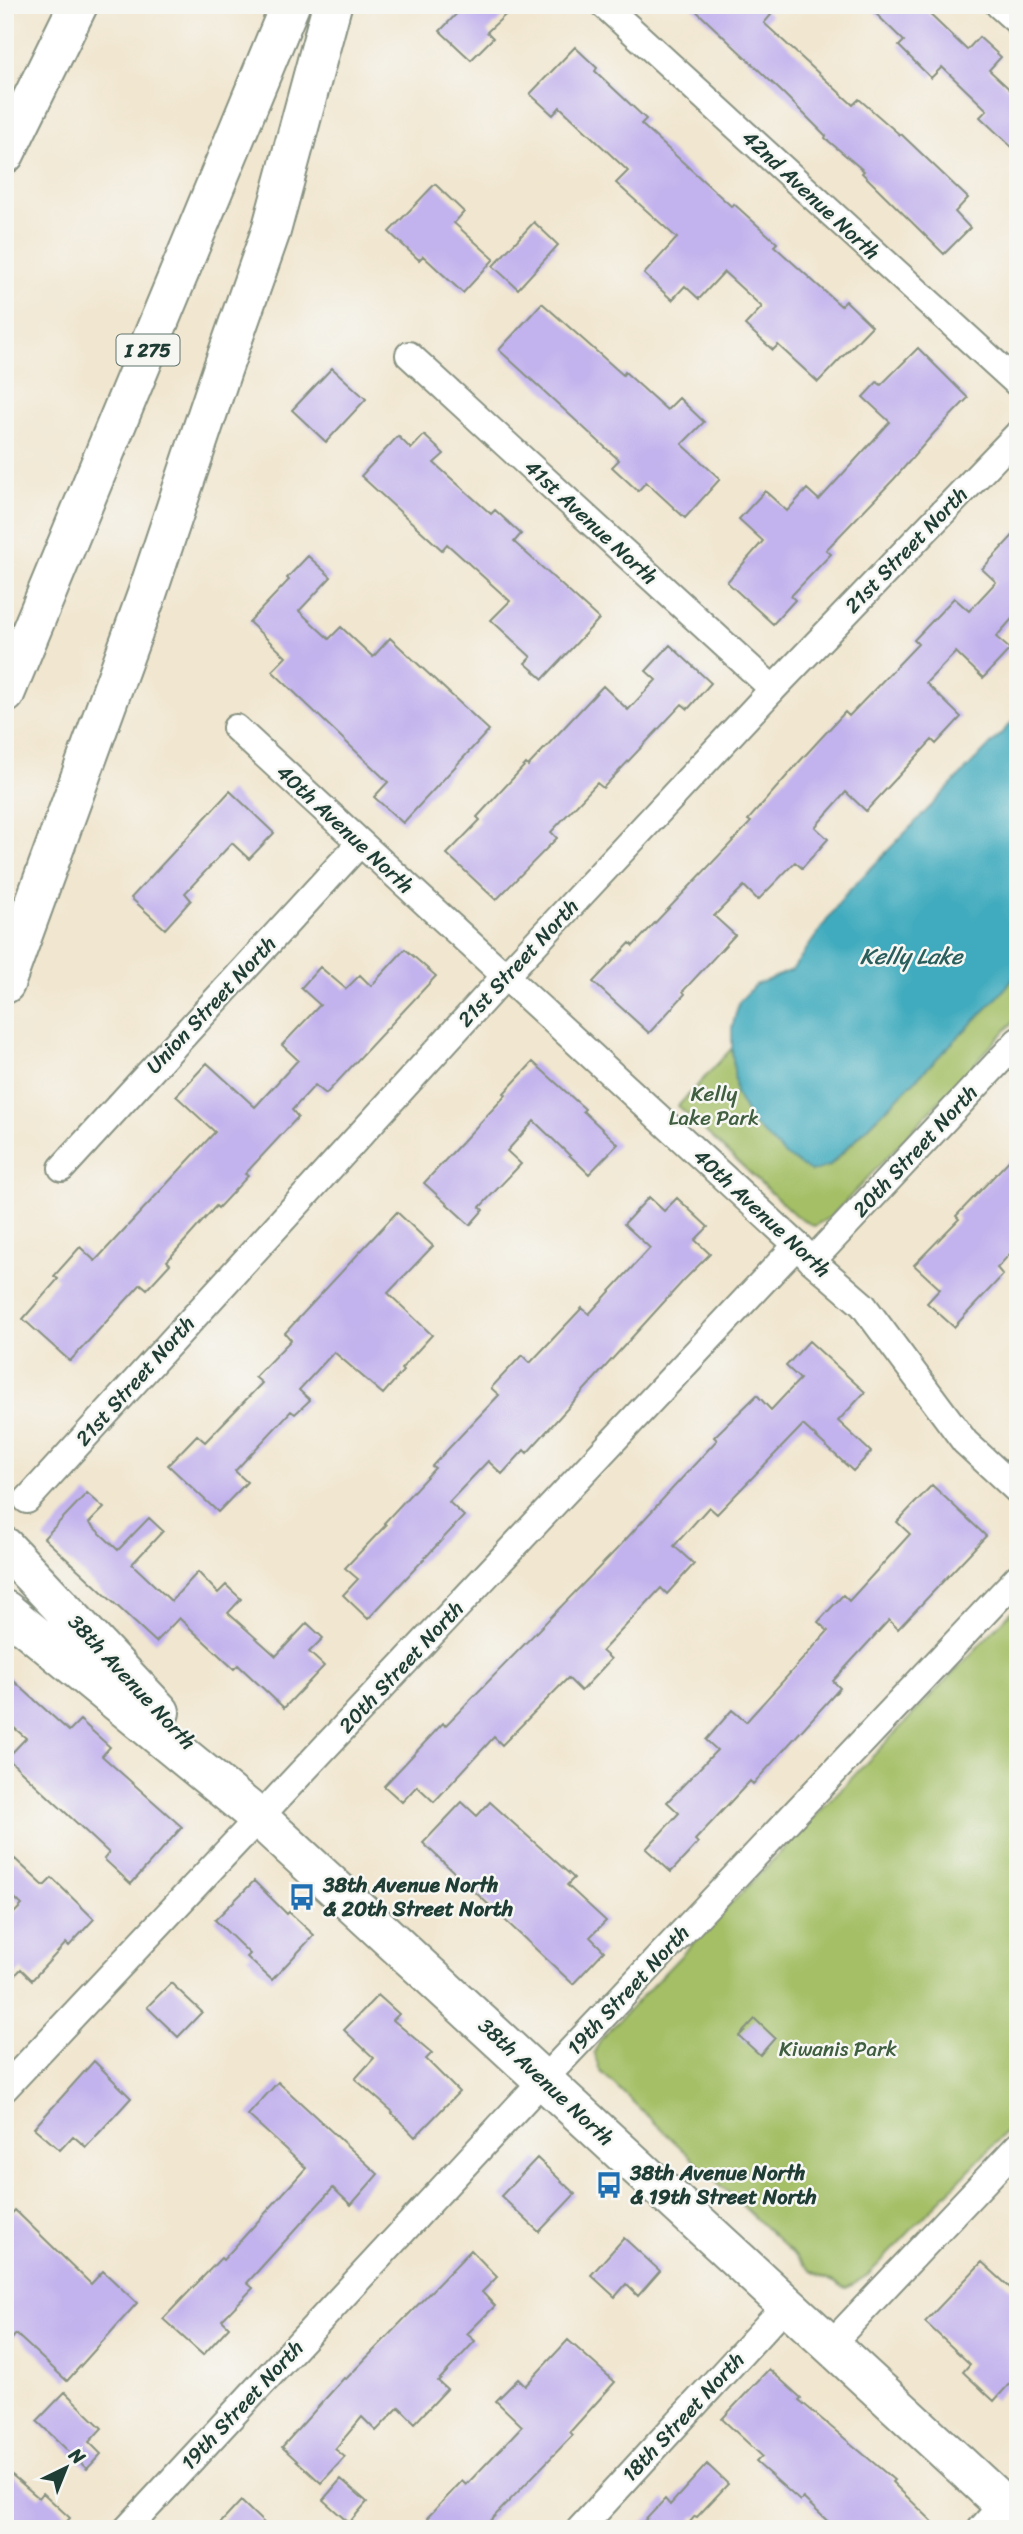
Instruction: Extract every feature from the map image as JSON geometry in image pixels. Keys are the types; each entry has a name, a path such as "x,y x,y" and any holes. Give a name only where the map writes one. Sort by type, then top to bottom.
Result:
{"main road":[{"path":"5,154 78,5"},
{"name":"I 275","path":"5,694 290,5"},
{"path":"5,984 147,594 271,231 332,5"},
{"name":"38th Avenue North","path":"5,1547 259,1818"},
{"name":"38th Avenue North","path":"5,1610 259,1818 831,2345 1001,2517"}],"street":[{"name":"42nd Avenue North","path":"604,5 1018,384"},
{"path":"999,5 1018,22"},
{"name":"41st Avenue North","path":"409,355 773,689"},
{"name":"21st Street North","path":"27,1500 505,976 773,689 1018,434"},
{"name":"40th Avenue North","path":"236,728 863,1305 965,1443 1018,1491"},
{"name":"Union Street North","path":"62,1167 360,843"},
{"name":"20th Street North","path":"5,2088 259,1818 805,1253 1018,1041"},
{"name":"19th Street North","path":"127,2529 543,2080 1018,1577"},
{"path":"831,2345 1018,2146"},
{"name":"18th Street North","path":"579,2529 786,2304"}],"green space":[{"name":"Kelly Lake Park","path":"1018,973 1018,1017 832,1216 814,1226 795,1215 678,1106 732,1048 736,1094 829,1167 997,998"},
{"name":"Kiwanis Park","path":"1018,1605 1018,2119 868,2275 846,2288 811,2271 600,2071 594,2054 600,2040"}],"water":[{"name":"Kelly Lake","path":"1018,716 1018,973 997,998 829,1166 811,1172 785,1155 752,1123 736,1094 732,1028 739,1002 755,985 792,970 844,896"}],"building":[{"path":"465,5 516,5 487,32 493,38 471,60 440,31"},
{"path":"690,5 760,5 771,15 764,23 853,105 859,99 901,134 968,198 955,212 970,228 944,254 862,173 864,171 825,138 784,94"},
{"path":"867,5 920,5 967,50 979,37 1001,57 989,70 1018,97 1018,153 980,117 987,110 942,67 931,78 899,46 904,41"},
{"path":"575,47 597,68 595,71 646,119 641,124 732,207 734,204 777,243 774,246 841,306 846,301 872,326 818,382 778,345 773,350 745,325 762,307 724,272 699,299 685,286 672,300 644,274 677,238 616,183 628,171 560,107 553,115 530,94"},
{"path":"435,184 464,212 454,223 494,259 463,293 423,256 419,260 389,232"},
{"path":"534,222 558,245 518,289 493,266"},
{"path":"542,303 667,410 679,398 704,422 682,444 720,479 685,518 646,482 638,491 612,467 619,460 499,350"},
{"path":"918,348 968,398 826,550 831,554 791,596 795,600 773,624 727,582 763,541 739,519 765,491 787,511 807,489 819,500 890,422 863,397 877,382 881,385"},
{"path":"332,368 366,399 326,442 292,410"},
{"path":"424,435 444,454 434,463 491,514 495,510 521,534 514,542 599,619 543,679 525,663 531,657 491,620 510,601 447,544 442,550 361,476 398,436 411,449"},
{"path":"1018,530 1018,612 996,637 1010,649 983,678 956,652 926,683 961,717 936,744 932,740 866,811 846,792 815,827 828,839 802,868 795,862 758,900 744,886 714,916 735,935 683,991 685,994 649,1033 593,982 630,943 633,946 751,822 748,820 800,761 845,712 849,716 918,644 914,640 954,598 969,611 996,582 982,569"},
{"path":"308,556 331,577 299,611 329,639 341,627 373,657 390,638 489,730 403,823 374,797 388,782 272,671 286,657 249,622"},
{"path":"670,645 711,683 688,709 682,704 603,788 597,783 551,832 557,838 496,900 447,854 480,820 477,817 526,764 528,766 603,686 628,710 656,680 646,671"},
{"path":"230,791 274,833 249,859 232,843 185,893 191,900 165,929 131,898"},
{"path":"405,949 436,976 326,1094 315,1085 292,1110 298,1117 245,1174 248,1176 218,1208 216,1206 167,1261 170,1264 147,1289 141,1284 70,1361 23,1319 58,1279 54,1276 80,1247 95,1261 215,1132 176,1096 207,1063 255,1107 298,1060 282,1045 320,1005 301,988 320,967 346,989 360,975 371,986"},
{"path":"533,1062 585,1109 583,1111 618,1144 589,1174 534,1121 507,1151 521,1164 480,1207 483,1210 470,1225 424,1183"},
{"path":"1018,1151 1018,1245 997,1268 1003,1275 954,1327 927,1303 940,1289 914,1265 959,1219 956,1216"},
{"path":"649,1197 664,1211 677,1198 708,1227 695,1240 710,1254 527,1453 524,1450 502,1474 488,1461 449,1502 464,1516 368,1619 343,1595 358,1579 345,1568 435,1468 432,1466 499,1395 491,1388 522,1355 530,1363 582,1308 589,1314 650,1248 624,1224"},
{"path":"397,1212 433,1246 388,1293 432,1335 401,1369 403,1371 383,1394 334,1352 299,1390 310,1400 295,1414 291,1411 235,1471 247,1482 218,1512 168,1465 197,1435 205,1442 262,1383 255,1377 291,1340 285,1333"},
{"path":"809,1341 865,1392 838,1421 871,1452 853,1471 803,1425 717,1514 709,1507 674,1546 694,1564 667,1594 661,1588 602,1651 611,1659 581,1691 568,1678 502,1745 494,1737 434,1802 417,1786 402,1802 384,1786 617,1549 717,1440 714,1437 757,1395 771,1410 800,1379 786,1366"},
{"path":"932,1485 986,1536 898,1629 889,1620 833,1681 840,1688 753,1784 750,1781 695,1840 698,1843 671,1872 646,1849 679,1813 667,1802 717,1750 706,1740 732,1710 746,1722 828,1631 818,1622 843,1595 849,1601 910,1534 897,1522"},
{"path":"87,1493 104,1508 89,1523 118,1550 149,1518 163,1531 132,1564 171,1601 198,1572 218,1593 226,1585 241,1599 228,1613 276,1656 307,1623 323,1638 309,1652 324,1666 284,1708 238,1665 234,1669 179,1618 156,1642 44,1538"},
{"path":"5,1673 69,1731 80,1720 110,1747 102,1756 182,1827 131,1884 104,1859 109,1853 7,1758 26,1738 5,1720"},
{"path":"462,1802 477,1816 490,1802 574,1878 567,1885 606,1921 590,1937 604,1951 573,1984 423,1843"},
{"path":"15,1859 44,1886 52,1878 94,1919 69,1946 66,1943 32,1980 21,1969 5,1986 5,1922 22,1905 5,1889 5,1869"},
{"path":"254,1881 287,1914 289,1912 314,1935 272,1980 247,1957 250,1954 215,1920"},
{"path":"171,1983 202,2012 178,2037 147,2007"},
{"path":"378,1995 399,2014 393,2020 432,2053 426,2059 459,2092 415,2137 393,2112 355,2079 374,2058 344,2030"},
{"path":"755,2019 775,2038 760,2055 739,2036"},
{"path":"94,2061 131,2098 86,2147 73,2136 60,2150 34,2128"},
{"path":"278,2082 378,2174 351,2205 333,2188 247,2283 253,2288 222,2320 229,2327 203,2355 163,2319 221,2258 223,2260 306,2168 248,2115"},
{"path":"537,2158 575,2194 539,2232 501,2196"},
{"path":"15,2210 91,2284 103,2271 137,2303 67,2381 16,2334 5,2347 5,2221"},
{"path":"624,2238 660,2271 638,2296 626,2284 615,2297 591,2275"},
{"path":"471,2250 497,2277 482,2292 495,2306 467,2334 475,2341 438,2381 447,2389 415,2423 399,2407 376,2431 362,2417 335,2449 345,2457 321,2483 282,2447 344,2378 346,2379"},
{"path":"982,2262 1018,2295 1018,2374 994,2401 963,2372 970,2364 925,2322"},
{"path":"568,2340 615,2382 570,2432 573,2435 482,2529 438,2529 427,2518 462,2481 466,2485 522,2426 496,2401 518,2379 525,2386"},
{"path":"769,2369 801,2398 799,2400 894,2480 892,2482 940,2529 836,2529 803,2498 800,2501 756,2462 762,2456 722,2419"},
{"path":"65,2392 102,2428 89,2442 101,2454 87,2469 37,2421"},
{"path":"707,2464 728,2484 697,2517 684,2529 637,2529 665,2499 670,2505"},
{"path":"5,2469 39,2498 43,2493 70,2518 60,2529 5,2529"},
{"path":"341,2479 367,2502 349,2523 323,2500"},
{"path":"241,2501 270,2529 215,2529"}],"place":[{"name":"38th Avenue North & 20th Street North","path":"302,1897"},
{"name":"38th Avenue North & 19th Street North","path":"609,2185"}]}
